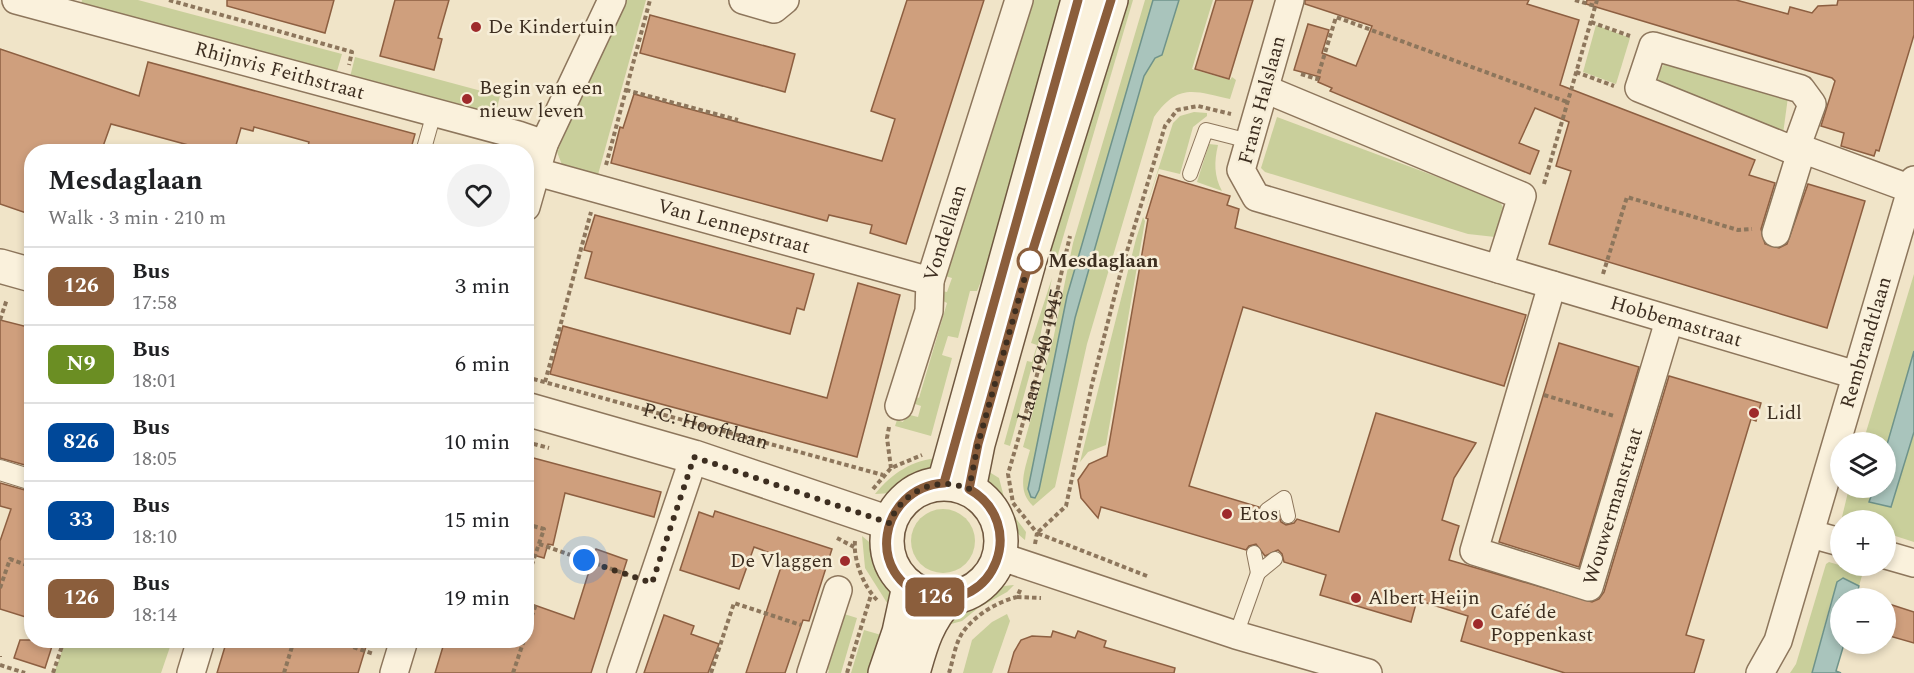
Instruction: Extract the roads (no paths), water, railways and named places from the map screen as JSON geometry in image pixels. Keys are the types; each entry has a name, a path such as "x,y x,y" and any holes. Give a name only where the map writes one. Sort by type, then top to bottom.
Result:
{"main road":[{"path":"956,486 1078,0"},
{"name":"Laan 1940-1945","path":"956,486 978,444 1030,259 1111,0"},
{"path":"0,266 24,273"},
{"name":"P.C. Hooftlaan","path":"534,411 694,457 889,523"},
{"path":"913,673 927,627 937,610 950,597 978,586 993,569 999,556 1001,539 996,517 982,498 956,486 921,488 896,508 889,523 886,540 889,558 893,568 909,586 926,595 950,597"},
{"path":"885,673 899,632 909,586"}],"street":[{"name":"Rhijnvis Feithstraat","path":"16,0 544,144"},
{"path":"534,182 544,144 612,0"},
{"path":"743,0 774,9 785,0"},
{"name":"Vondellaan","path":"899,406 928,312 930,281 1019,0"},
{"name":"Frans Halslaan","path":"1256,197 1241,170 1290,0"},
{"path":"1776,233 1798,150 1812,104 1801,89 1653,46 1639,88 1798,150 1913,185"},
{"path":"1268,77 1522,196 1499,269"},
{"name":"Van Lennepstraat","path":"537,172 930,281"},
{"name":"Rembrandtlaan","path":"1760,673 1778,641 1913,185"},
{"name":"Hobbemastraat","path":"1256,197 1856,375"},
{"name":"Wouwermanstraat","path":"1552,285 1474,551 1579,584 1589,587 1669,321"},
{"path":"621,673 694,457"},
{"path":"0,470 24,478"},
{"path":"1811,534 1830,539"},
{"path":"999,556 1236,635 1368,673"},
{"path":"1896,558 1914,563"},
{"path":"811,673 838,590"},
{"path":"190,673 198,648"}],"lane":[{"path":"425,144 434,113"},
{"path":"1190,174 1206,130 1252,130"},
{"path":"1267,510 1284,498 1288,516"},
{"path":"1236,635 1257,573 1254,553"},
{"path":"1257,573 1275,559"}],"water":[{"path":"1153,0 1179,0 1162,55 1155,58 1144,76 1075,318 1039,490 1035,498 1031,497 1028,489 1067,296"},
{"path":"1914,351 1914,432 1896,491 1896,432 1891,432"},
{"path":"1870,498 1894,498 1891,507 1869,502"},
{"path":"1843,578 1859,586 1858,588 1835,588 1837,582"},
{"path":"1830,607 1830,654 1841,654 1836,671 1841,673 1812,673"}],"place":[{"name":"De Kindertuin","path":"476,27"},
{"name":"Begin van een nieuw leven","path":"467,99"},
{"name":"Mesdaglaan","path":"1030,261"},
{"name":"Lidl","path":"1754,413"},
{"name":"Etos","path":"1227,514"},
{"name":"De Vlaggen","path":"845,561"},
{"name":"Albert Heijn","path":"1356,598"},
{"name":"Café de Poppenkast","path":"1478,624"}]}
